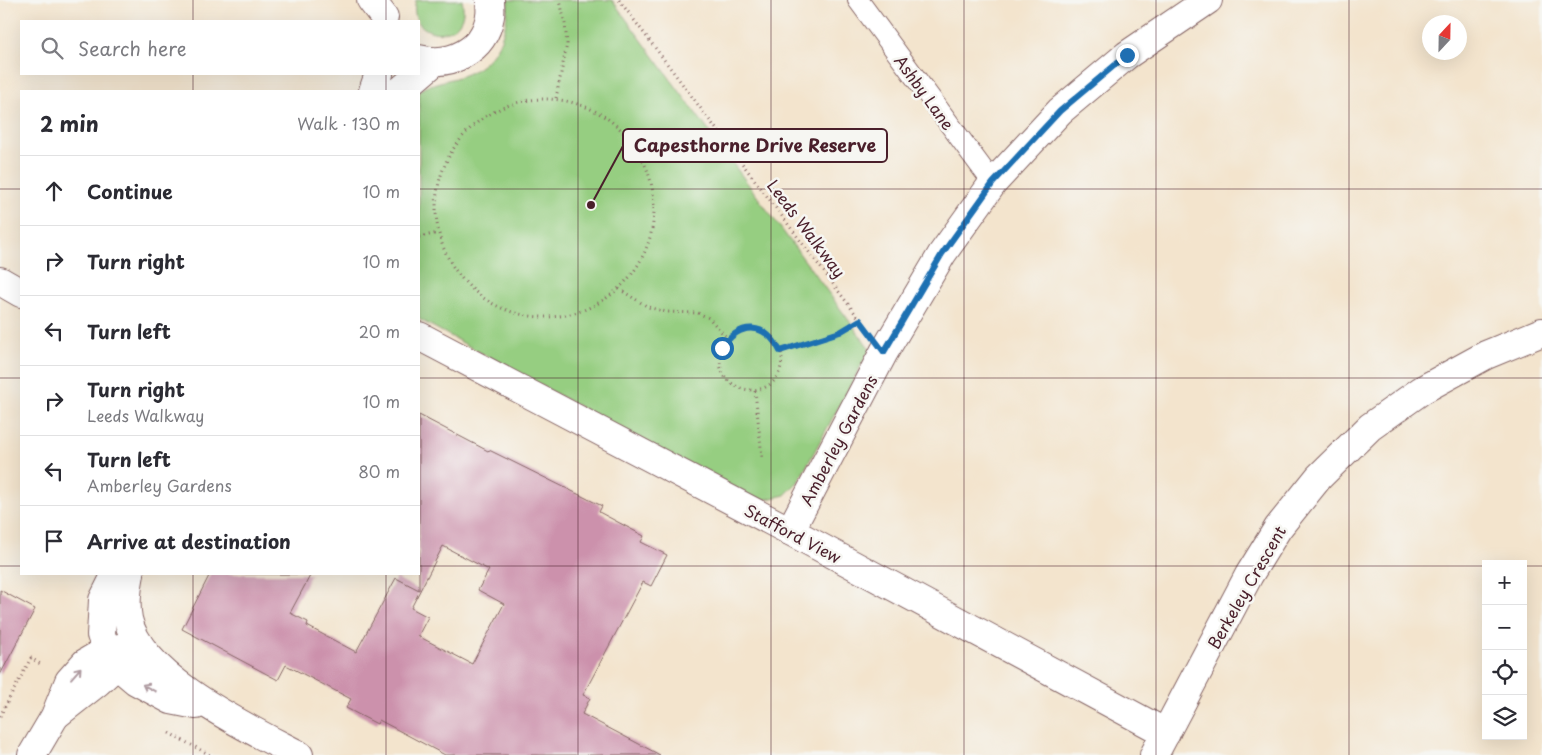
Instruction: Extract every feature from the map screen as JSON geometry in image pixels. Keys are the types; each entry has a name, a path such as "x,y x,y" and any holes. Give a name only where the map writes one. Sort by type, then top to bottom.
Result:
{"street":[{"path":"426,60 450,60 465,54 477,44 486,30 490,15 490,0"},
{"name":"Amberley Gardens","path":"790,532 884,352 942,254 993,183 1060,111 1127,55 1208,0"},
{"path":"373,90 379,75"},
{"path":"401,90 413,75"},
{"path":"0,282 20,292"},
{"name":"Berkeley Crescent","path":"1160,744 1249,575 1268,543 1319,477 1370,427 1422,390 1486,355 1542,332"},
{"name":"Stafford View","path":"420,337 790,532 1160,744"},
{"path":"116,575 103,600 101,635 112,657 136,681 171,700 212,709"},
{"path":"130,575 126,594 128,621 139,644 164,673 212,709 299,755"},
{"path":"32,755 55,716 112,657 139,644"}],"lane":[{"name":"Ashby Lane","path":"858,0 993,183"}],"path":[{"path":"556,98 567,44 560,0"},
{"name":"Leeds Walkway","path":"619,0 884,352"},
{"path":"556,98 581,104 605,117 628,135 642,156 651,182 656,211 652,236 641,263 623,286 597,304 570,316 541,318 517,314 495,305 474,292 457,273 444,253 438,233 436,211 438,187 445,164 455,145 472,126 499,110 527,100 556,98"},
{"path":"420,237 438,233"},
{"path":"619,289 648,307 666,312 698,313 709,318 728,339"},
{"path":"780,351 840,332 860,320"},
{"path":"746,329 768,334 780,351 782,353 782,367 767,387 755,391 741,389 728,382 721,371 719,359 722,348 728,339 746,329"},
{"path":"755,391 762,457"}],"green space":[{"path":"416,0 462,0 463,15 458,25 449,31 439,33 428,30 420,24 420,20 418,20 415,14"},
{"path":"508,0 612,0 870,349 798,482 785,495 763,500 743,496 420,320 420,90 430,85 467,74 486,61 499,44 506,24"}],"building":[{"path":"420,416 602,506 599,512 644,536 641,542 667,555 651,586 643,582 583,695 590,698 582,714 660,755 445,755 379,720 377,724 346,708 351,699 286,665 278,680 182,629 209,575 310,575 290,613 308,622 307,626 356,652 396,578 419,590","holes":["443,546 489,570 478,590 504,604 472,664 418,636 428,617 411,608"]},
{"path":"0,590 35,609 0,675"}],"place":[{"name":"Capesthorne Drive Reserve","path":"591,205"}],"route":[{"path":"722,348 728,339 746,329 768,334 780,351 840,332 860,320 884,352 942,254 993,183 1060,111 1127,55"}]}
